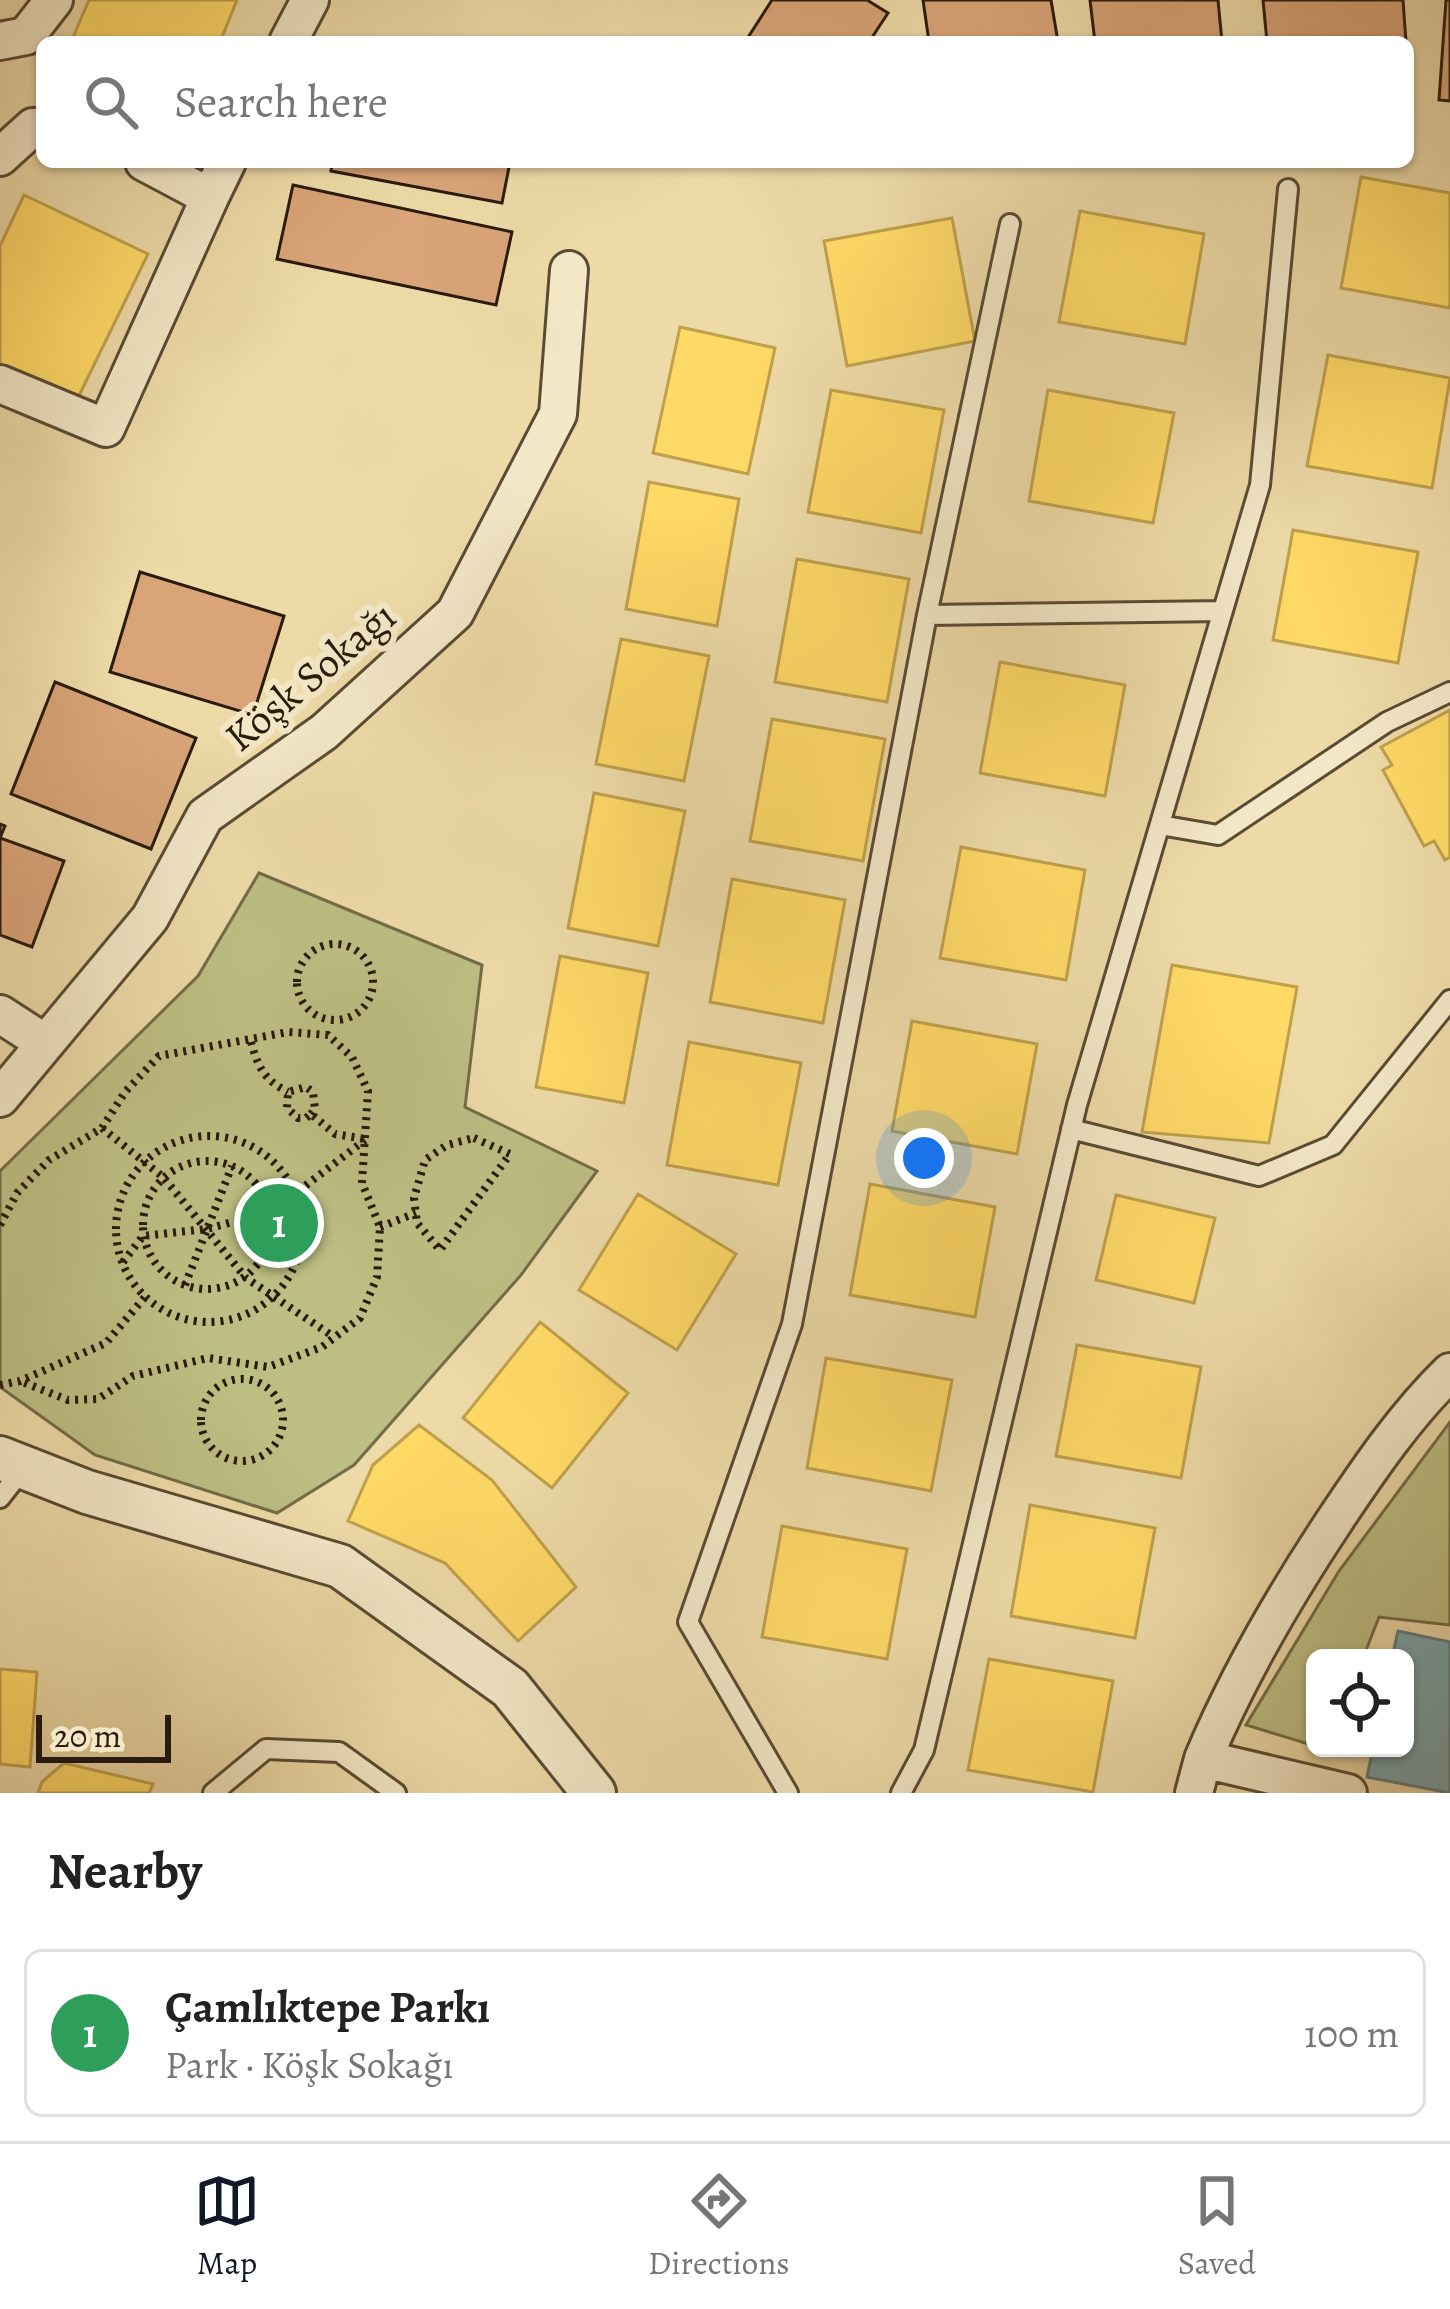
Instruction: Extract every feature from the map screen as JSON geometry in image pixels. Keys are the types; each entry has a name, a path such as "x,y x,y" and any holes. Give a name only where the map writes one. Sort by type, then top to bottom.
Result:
{"street":[{"path":"0,41 26,36 54,0"},
{"path":"291,36 310,0"},
{"path":"0,158 36,128"},
{"path":"155,168 210,197"},
{"path":"0,384 106,428 224,168"},
{"name":"Köşk Sokağı","path":"0,1098 150,918 205,816 323,732 455,613 558,414 568,269"},
{"path":"0,1014 45,1042"},
{"path":"1348,1793 1199,1776 1232,1688 1294,1581 1374,1462 1450,1372"},
{"path":"7,1476 340,1566 509,1688 594,1793"}],"lane":[{"path":"901,1793 924,1750 1071,1129 1260,485 1288,189"},
{"path":"788,1793 688,1622 792,1324 927,615 1010,224"},
{"path":"927,615 1222,611"},
{"path":"1160,825 1218,835 1387,722 1450,692"},
{"path":"1071,1129 1259,1176 1334,1144 1450,1000"},
{"path":"213,1793 266,1749 339,1752 397,1793"}],"path":[{"path":"342,944 368,960 374,988 357,1014 346,1020 328,1020 303,1003 297,974 314,950 342,944"},
{"path":"328,1020 328,1034"},
{"path":"0,1225 16,1193 49,1160 102,1128 125,1092 159,1056 288,1032 328,1034 352,1057 368,1091 362,1183 380,1227 377,1277 360,1318 322,1347 268,1367 208,1358 133,1376 98,1400 68,1400 20,1381"},
{"path":"251,1042 269,1082 288,1092 307,1087 315,1109 305,1118 292,1114 287,1108 288,1092"},
{"path":"311,1114 335,1134 366,1139"},
{"path":"102,1128 163,1177 246,1277 334,1337"},
{"path":"228,1137 261,1151 287,1176 296,1193 302,1246 289,1279 248,1314 212,1323 174,1315 145,1297 118,1250 117,1210 130,1178 158,1150 180,1140 228,1137"},
{"path":"474,1138 510,1154 440,1250 417,1223 416,1213 425,1160 447,1144 474,1138"},
{"path":"123,1262 143,1236 206,1228 271,1212 366,1139"},
{"path":"219,1161 232,1166 259,1186 271,1212 272,1238 263,1259 246,1277 219,1289 185,1286 153,1262 143,1236 143,1213 150,1194 163,1177 189,1163 219,1161"},
{"path":"185,1286 232,1166"},
{"path":"380,1227 416,1213"},
{"path":"0,1385 20,1381 106,1343 145,1297"},
{"path":"236,1380 237,1363"},
{"path":"236,1380 266,1387 282,1412 277,1442 265,1454 247,1461 220,1455 208,1444 202,1427 208,1397 219,1386 236,1380"}],"green space":[{"path":"259,873 482,965 465,1107 597,1171 521,1275 354,1465 277,1513 95,1455 0,1387 0,1171 198,976"},
{"path":"1450,1422 1450,1625 1379,1617 1367,1649 1306,1649 1306,1743 1246,1725 1339,1571"}],"building: Homes":[{"path":"89,0 237,0 222,36 74,36"},
{"path":"1361,177 1450,193 1450,308 1341,288"},
{"path":"24,195 148,254 75,404 0,368 0,246"},
{"path":"1080,211 1204,234 1185,344 1059,322"},
{"path":"952,218 975,341 847,366 824,241"},
{"path":"680,327 775,348 748,474 653,453"},
{"path":"1328,355 1450,378 1432,488 1307,466"},
{"path":"831,390 944,410 921,533 808,512"},
{"path":"1048,390 1174,413 1153,523 1029,501"},
{"path":"649,482 739,499 717,626 626,609"},
{"path":"1293,530 1418,552 1398,663 1273,640"},
{"path":"797,559 909,579 887,702 775,682"},
{"path":"621,639 709,656 684,781 596,764"},
{"path":"1000,662 1125,685 1105,796 980,773"},
{"path":"1450,710 1450,857 1445,860 1434,841 1424,846 1383,770 1392,765 1381,747"},
{"path":"772,719 885,739 863,861 750,841"},
{"path":"594,793 685,811 658,946 568,928"},
{"path":"961,847 1085,870 1066,980 940,958"},
{"path":"732,879 845,900 823,1023 710,1002"},
{"path":"560,956 648,973 624,1103 536,1087"},
{"path":"1172,965 1297,987 1269,1143 1142,1132"},
{"path":"912,1021 1037,1044 1017,1154 892,1131"},
{"path":"689,1042 801,1063 778,1185 667,1165"},
{"path":"870,1184 995,1207 975,1317 850,1295"},
{"path":"638,1194 736,1254 677,1350 579,1290"},
{"path":"1116,1195 1215,1218 1194,1303 1096,1280"},
{"path":"540,1322 628,1393 552,1488 463,1418"},
{"path":"1077,1345 1201,1367 1181,1478 1056,1456"},
{"path":"826,1358 952,1380 931,1491 807,1468"},
{"path":"419,1425 492,1480 576,1587 518,1641 445,1563 348,1521 373,1465"},
{"path":"1030,1505 1155,1528 1135,1638 1011,1616"},
{"path":"782,1526 907,1549 887,1659 762,1637"},
{"path":"989,1659 1113,1681 1093,1792 968,1770"},
{"path":"0,1669 37,1672 30,1767 0,1764"},
{"path":"64,1763 153,1784 149,1793 38,1793 42,1782"}],"building: Public":[{"path":"1398,1631 1450,1642 1450,1793 1367,1777 1371,1757 1414,1757 1414,1649 1394,1649"}],"building: Other":[{"path":"772,0 867,0 888,13 873,36 749,36"},
{"path":"923,0 1051,0 1057,36 928,36"},
{"path":"1090,0 1218,0 1221,36 1094,36"},
{"path":"1263,0 1403,0 1406,36 1266,36"},
{"path":"1446,0 1450,0 1450,101 1439,100"},
{"path":"331,168 509,168 502,203"},
{"path":"293,185 512,232 496,305 277,259"},
{"path":"140,572 284,616 253,715 110,672"},
{"path":"55,682 196,738 151,849 11,794"},
{"path":"0,838 64,861 32,947 0,935"}],"place":[{"name":"Çamlıktepe Parkı","path":"279,1223"}]}
